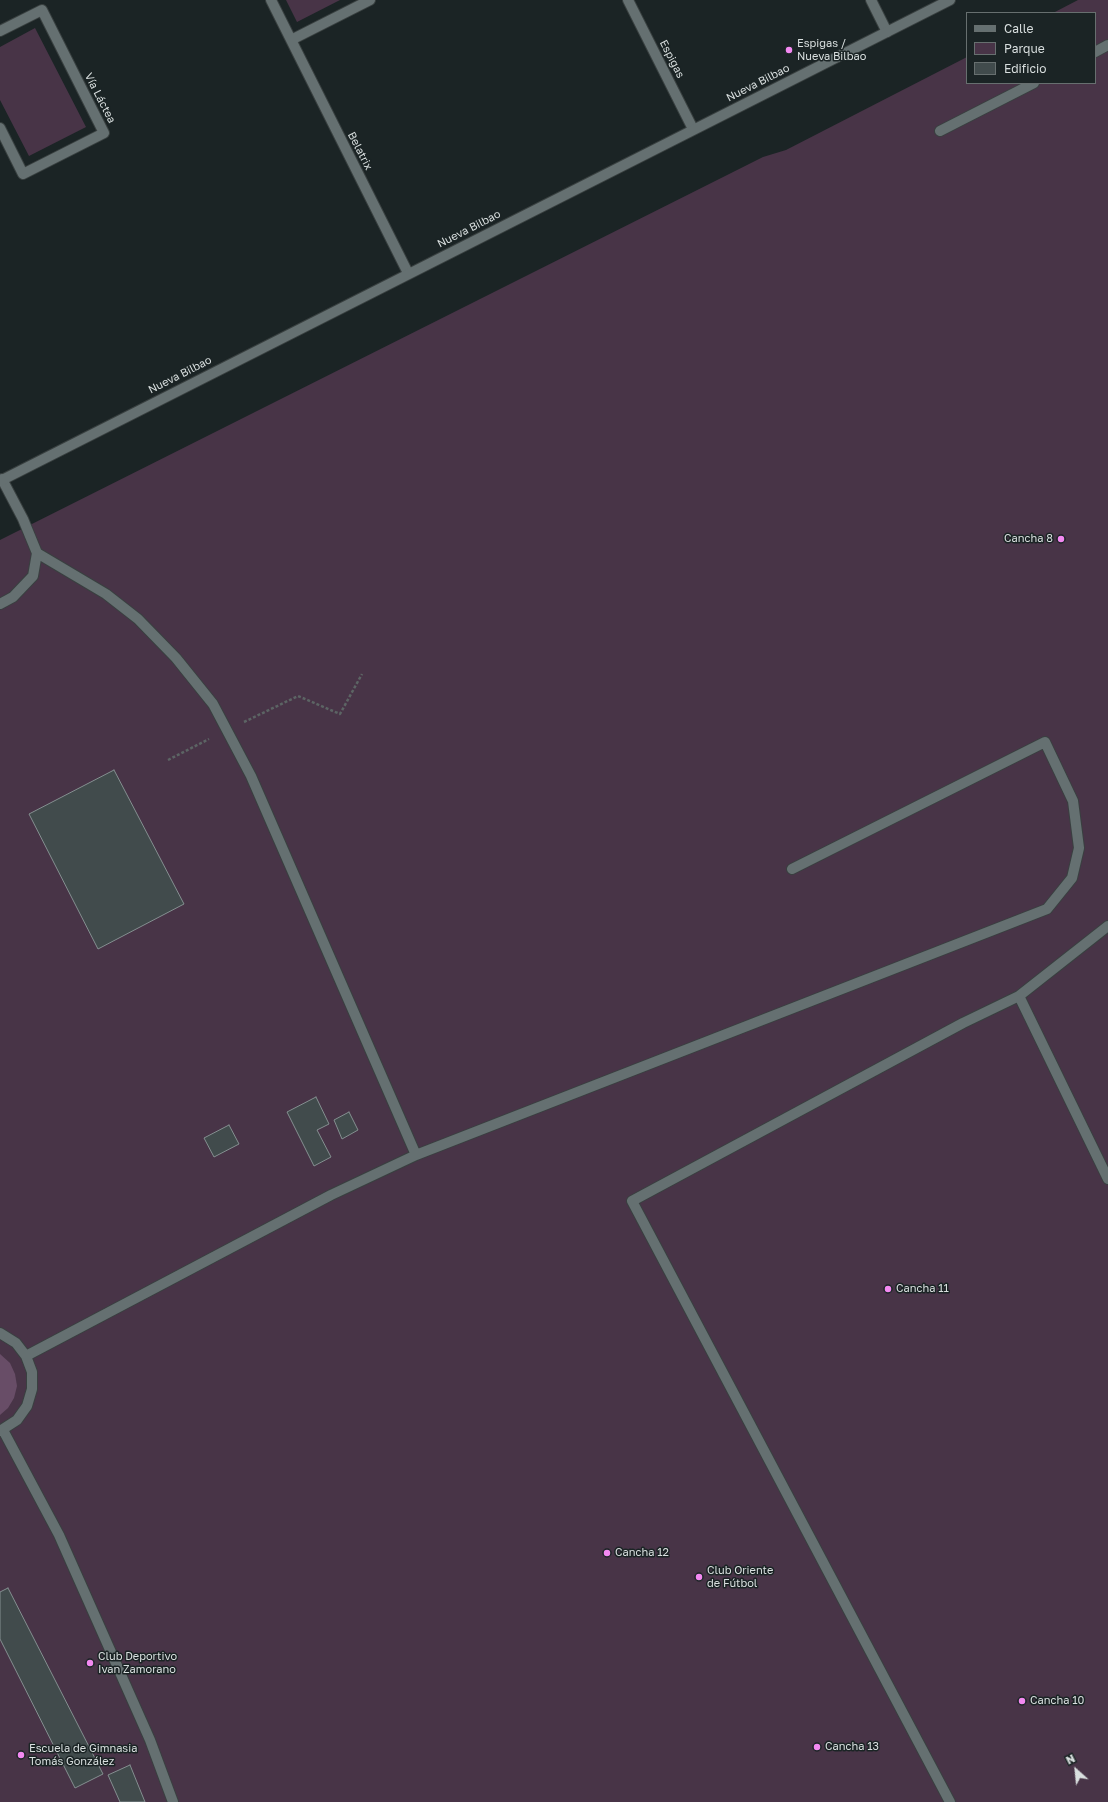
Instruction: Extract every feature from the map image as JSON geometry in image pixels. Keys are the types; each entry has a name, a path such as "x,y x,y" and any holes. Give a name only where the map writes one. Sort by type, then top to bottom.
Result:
{"street":[{"name":"Belatrix","path":"271,0 408,273"},
{"path":"291,40 370,0"},
{"name":"Espigas","path":"628,0 693,129"},
{"path":"871,0 887,32"},
{"name":"Nueva Bilbao","path":"1,480 950,0"},
{"name":"Vía Láctea","path":"0,31 42,10 104,133 23,174 0,128"},
{"path":"1096,51 1108,45"},
{"path":"940,131 1032,84"},
{"path":"0,604 13,597 33,576 37,553 23,519 1,480"},
{"path":"37,553 106,594 138,619 176,658 213,704 251,776 416,1155"},
{"path":"26,1356 331,1195 416,1155 1047,910 1072,878 1079,848 1073,801 1045,742 792,869"},
{"path":"950,1802 632,1201 963,1023 1019,996 1108,926"},
{"path":"1019,996 1108,1179"},
{"path":"0,1333 16,1343 26,1356 32,1372 32,1389 27,1406 17,1420 1,1430 60,1535 150,1740 173,1802"}],"path":[{"path":"274,706 298,696 340,714 362,674"},
{"path":"168,760 201,743"}],"green space":[{"path":"286,0 340,0 297,22"},
{"path":"1078,0 1108,0 1108,1802 0,1802 0,540 763,157 786,150 966,58 966,84 1096,84 1096,12 1055,12"},
{"path":"35,28 86,127 29,156 0,100 0,47"}],"shaded area":[{"path":"0,1354 10,1363 15,1374 17,1386 14,1398 8,1408 0,1415"}],"building":[{"path":"114,770 184,904 98,949 29,814"},
{"path":"316,1097 329,1124 317,1130 331,1157 314,1166 287,1112"},
{"path":"349,1112 358,1130 342,1139 334,1120"},
{"path":"229,1125 239,1144 214,1157 204,1138"},
{"path":"8,1588 103,1774 75,1788 0,1639 0,1592"},
{"path":"130,1765 145,1802 120,1802 108,1775"}],"place":[{"name":"Espigas / Nueva Bilbao","path":"789,50"},
{"name":"Cancha 8","path":"1061,539"},
{"name":"Cancha 11","path":"888,1289"},
{"name":"Cancha 12","path":"607,1553"},
{"name":"Club Oriente de Fútbol","path":"699,1577"},
{"name":"Club Deportivo Ivan Zamorano","path":"90,1663"},
{"name":"Cancha 10","path":"1022,1701"},
{"name":"Cancha 13","path":"817,1747"},
{"name":"Escuela de Gimnasia Tomás González","path":"21,1755"}]}
